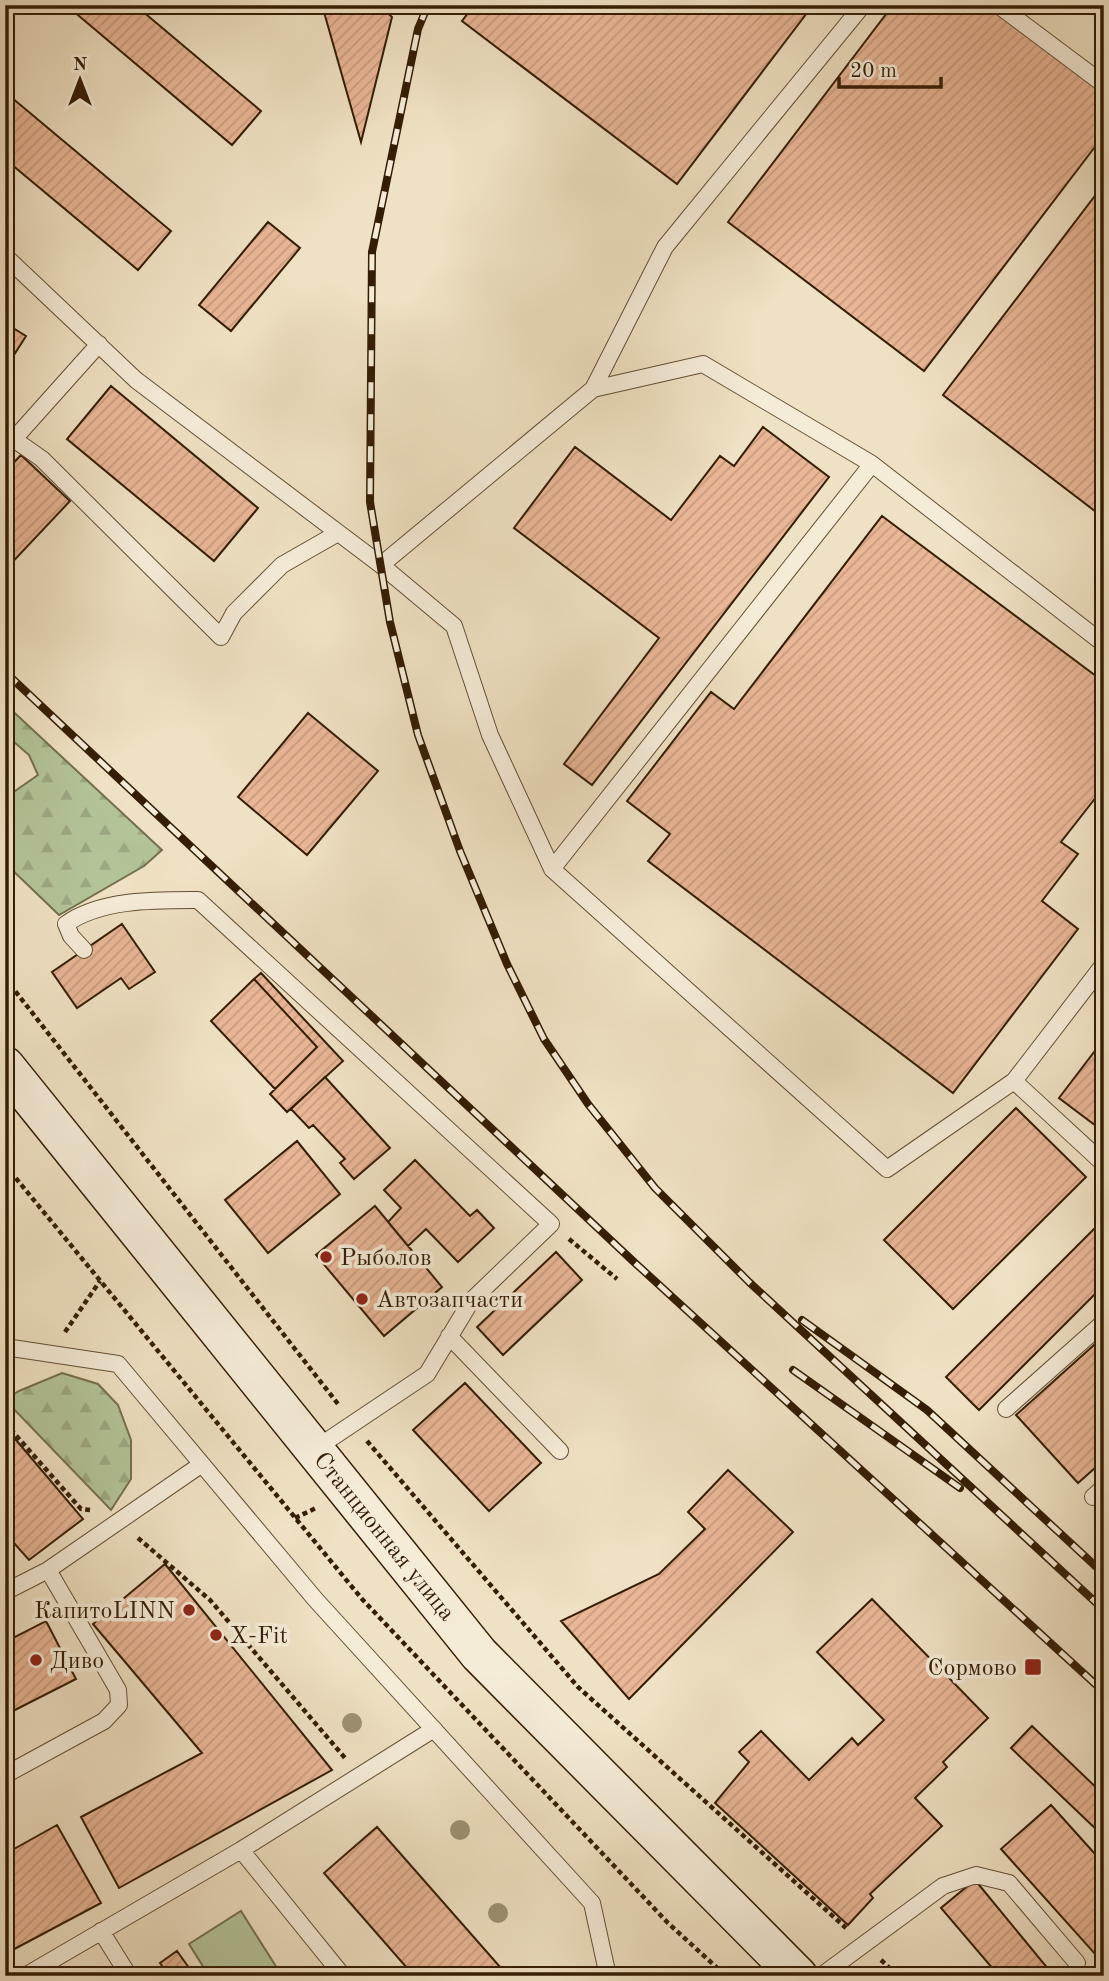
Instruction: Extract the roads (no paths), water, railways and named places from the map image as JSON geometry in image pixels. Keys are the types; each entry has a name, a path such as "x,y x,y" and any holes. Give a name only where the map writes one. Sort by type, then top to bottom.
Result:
{"street":[{"name":"Станционная улица","path":"5,1066 479,1654 798,1976"}],"lane":[{"path":"380,565 593,388 665,247 863,5"},
{"path":"998,5 1102,83"},
{"path":"5,256 136,380 380,565 454,626 490,735 552,869 887,1169 1014,1081 1104,964"},
{"path":"99,344 9,436 42,459 222,637 234,613 282,565 338,533"},
{"path":"593,388 703,364 872,464 1104,644"},
{"path":"552,869 872,464"},
{"path":"84,950 71,936 66,924 83,912 158,900 198,900 551,1224 471,1301 427,1374 315,1448"},
{"path":"1014,1081 1104,1164"},
{"path":"1006,1409 1104,1322"},
{"path":"449,1336 560,1451"},
{"path":"5,1348 118,1364 316,1599 592,1903 608,1976"},
{"path":"5,1592 48,1570 202,1464"},
{"path":"5,1775 104,1721 119,1705 118,1690 48,1570"},
{"path":"25,1976 241,1850 412,1734 434,1729"},
{"path":"241,1850 343,1976"},
{"path":"821,1976 943,1886 976,1875 1009,1883 1077,1963"},
{"path":"101,1931 129,1976"}],"railway":[{"path":"428,5 418,29 372,252 370,502 390,622 418,735 460,851 507,964 544,1039 588,1104 655,1188 749,1282 1104,1610"},
{"path":"5,672 634,1262 1104,1692"},
{"path":"802,1320 927,1410 1104,1574"},
{"path":"793,1370 960,1488"}],"place":[{"name":"Рыболов","path":"326,1257"},
{"name":"Автозапчасти","path":"362,1299"},
{"name":"КапитоLINN","path":"189,1610"},
{"name":"X-Fit","path":"216,1635"},
{"name":"Диво","path":"36,1660"},
{"name":"Сормово","path":"1033,1667"}]}
